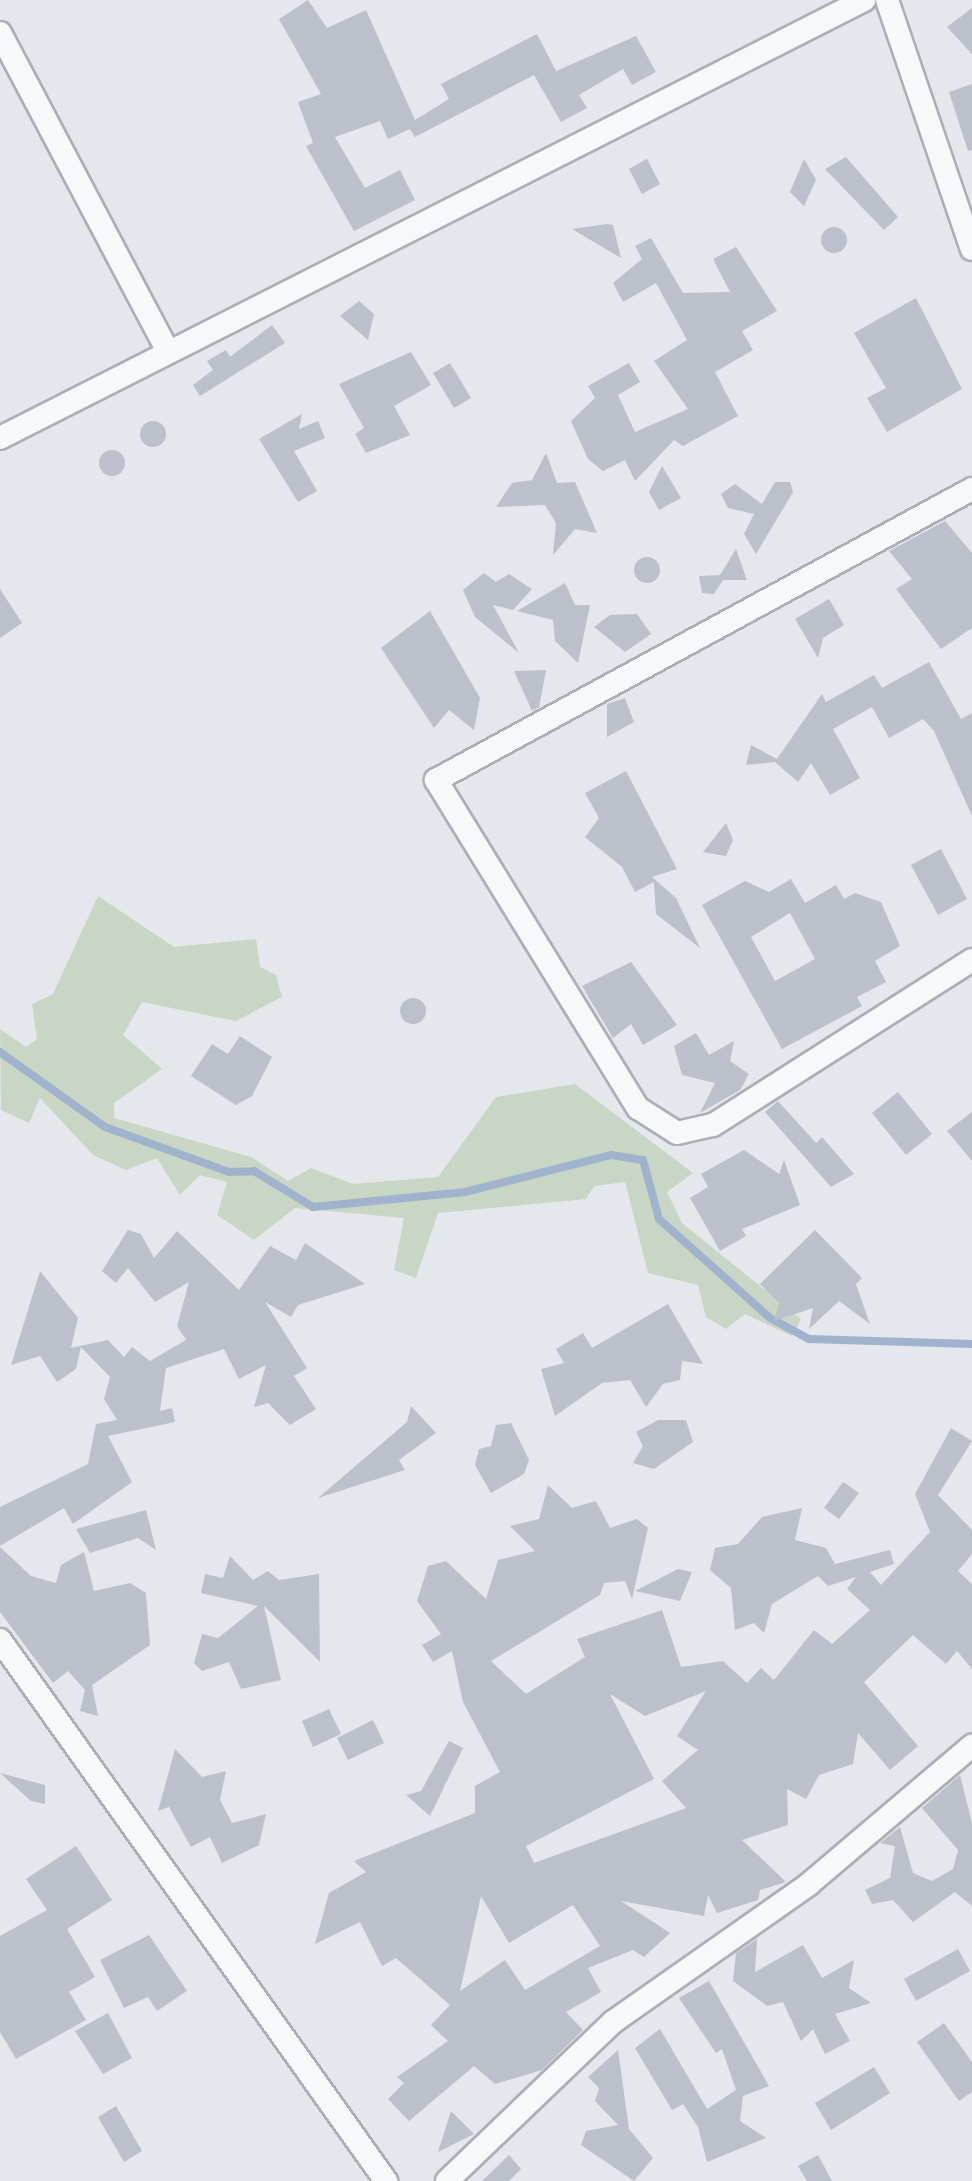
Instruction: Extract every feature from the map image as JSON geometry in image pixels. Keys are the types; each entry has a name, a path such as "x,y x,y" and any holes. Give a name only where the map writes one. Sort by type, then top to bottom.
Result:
{"street":[{"path":"0,438 166,348 864,0"},
{"path":"887,0 972,249"},
{"path":"0,33 166,348"},
{"path":"972,488 436,780 638,1108 677,1133 713,1125 972,960"},
{"path":"0,1640 386,2181"},
{"path":"447,2181 612,2022 809,1884 972,1746"}],"green space":[{"path":"98,896 174,947 256,939 260,967 276,975 282,997 236,1021 142,1002 123,1035 162,1069 114,1103 114,1118 251,1157 288,1181 311,1168 353,1184 438,1177 496,1097 575,1084 693,1173 667,1192 682,1223 801,1319 792,1336 745,1314 726,1329 706,1317 698,1285 648,1273 625,1182 594,1186 586,1199 438,1213 416,1278 394,1270 404,1218 295,1208 254,1240 217,1215 227,1182 200,1175 180,1195 157,1158 126,1170 93,1155 40,1098 29,1123 1,1110 0,1029 26,1047 37,1039 32,1004 53,994"}],"building":[{"path":"308,0 327,28 366,10 415,120 449,99 441,84 537,34 556,71 636,36 656,72 632,85 623,69 579,95 587,108 561,122 534,75 415,137 410,129 388,139 380,121 335,137 365,188 400,170 415,200 354,231 306,146 313,143 298,102 321,94 279,19"},
{"path":"972,8 972,54 947,27"},
{"path":"972,84 972,150 968,151 949,92"},
{"path":"846,157 898,217 884,230 825,169"},
{"path":"647,159 660,184 642,194 629,169"},
{"path":"804,159 816,180 804,206 790,192"},
{"path":"607,224 613,225 621,258 572,229"},
{"path":"834,227 843,231 847,240 843,249 834,253 825,249 821,240 825,231"},
{"path":"651,238 683,293 730,292 713,259 736,247 777,311 742,331 753,350 715,372 738,416 683,446 674,440 635,481 625,460 603,471 588,459 571,421 595,398 588,386 629,363 640,382 618,395 635,432 688,409 654,361 687,340 656,283 623,302 613,283 642,259 635,246"},
{"path":"916,298 962,389 887,432 867,398 886,388 854,333"},
{"path":"359,301 374,314 368,340 340,316"},
{"path":"272,325 285,343 200,396 193,385 213,370 207,361 226,350 230,357"},
{"path":"411,352 431,385 394,406 410,435 366,453 355,434 364,428 339,384"},
{"path":"450,363 471,398 454,408 433,373"},
{"path":"302,414 299,429 318,421 325,438 294,451 317,491 298,502 259,439"},
{"path":"153,421 162,425 166,434 162,443 153,447 144,443 140,434 144,425"},
{"path":"112,450 121,454 125,463 121,472 112,476 103,472 99,463 103,454"},
{"path":"546,453 557,483 575,482 597,533 575,529 553,555 556,523 545,505 496,507 512,483 532,480"},
{"path":"662,466 681,498 659,510 649,492"},
{"path":"775,482 790,482 793,492 756,554 744,534 754,514 728,508 721,494 735,484 762,504"},
{"path":"945,521 972,553 972,628 941,649 896,589 912,579 889,551"},
{"path":"736,549 747,580 723,580 714,594 702,593 699,576 720,575"},
{"path":"647,557 656,561 660,570 656,579 647,583 638,579 634,570 638,561"},
{"path":"484,573 496,582 509,574 532,589 513,610 493,605 519,653 475,617 463,590"},
{"path":"565,583 575,605 590,605 578,663 555,641 553,620 517,611"},
{"path":"0,589 22,623 0,638"},
{"path":"829,599 844,625 823,638 818,658 795,619"},
{"path":"430,611 480,698 474,730 449,710 434,728 381,648"},
{"path":"637,614 651,634 625,652 594,627 610,615"},
{"path":"929,662 961,719 972,713 972,816 934,731 923,719 889,738 872,707 833,729 860,778 830,795 811,763 798,782 775,762 746,765 751,745 777,759 822,694 826,702 874,675 882,688"},
{"path":"546,670 539,707 532,711 514,671"},
{"path":"625,698 634,722 607,737 607,704"},
{"path":"626,771 677,869 652,877 676,898 700,948 656,914 654,882 635,892 622,867 585,837 599,818 585,793"},
{"path":"726,823 733,840 726,856 703,852"},
{"path":"941,849 967,899 938,915 911,865"},
{"path":"791,879 805,903 836,885 844,899 855,893 881,902 900,946 875,961 886,982 857,997 862,1006 782,1049 702,905 745,881 769,892","holes":["790,913 815,959 775,981 751,937"]},
{"path":"631,962 677,1025 643,1045 631,1024 613,1038 582,986"},
{"path":"413,998 422,1002 426,1011 422,1020 413,1024 404,1020 400,1011 404,1002"},
{"path":"696,1033 709,1055 734,1041 730,1061 749,1074 740,1090 700,1113 715,1083 682,1075 674,1046"},
{"path":"240,1036 272,1057 252,1096 236,1105 191,1076 212,1044 228,1054"},
{"path":"898,1092 932,1134 906,1155 872,1113"},
{"path":"778,1101 816,1143 822,1137 854,1174 831,1187 765,1112"},
{"path":"972,1112 972,1161 947,1131"},
{"path":"744,1150 779,1174 784,1160 800,1205 742,1229 746,1236 720,1251 690,1198 708,1187 701,1174"},
{"path":"128,1230 141,1234 154,1258 177,1231 239,1290 270,1246 296,1260 305,1243 365,1284 298,1305 291,1317 265,1302 307,1368 294,1376 316,1409 290,1425 268,1403 254,1407 266,1365 239,1379 224,1349 166,1368 160,1411 172,1408 175,1422 108,1436 132,1482 73,1524 64,1508 0,1546 0,1507 88,1464 96,1424 117,1420 104,1399 110,1377 81,1347 76,1369 57,1382 40,1356 11,1365 40,1271 78,1318 71,1348 108,1340 124,1357 132,1347 150,1361 186,1340 177,1326 189,1282 155,1302 128,1268 116,1283 102,1271"},
{"path":"815,1230 862,1278 856,1284 870,1324 839,1301 809,1329 813,1308 774,1321 779,1303 760,1284"},
{"path":"668,1304 703,1364 682,1361 680,1380 663,1384 646,1407 630,1380 602,1383 555,1416 541,1369 564,1363 556,1349 583,1333 592,1348"},
{"path":"411,1406 436,1433 399,1460 405,1470 318,1498 407,1422"},
{"path":"658,1420 686,1420 693,1442 654,1469 633,1463 643,1446 636,1432"},
{"path":"511,1423 529,1460 524,1474 491,1493 475,1465 479,1449 491,1446 496,1425"},
{"path":"951,1428 972,1441 938,1495 972,1530 972,1554 958,1571 972,1584 972,1669 957,1651 946,1664 913,1635 864,1682 918,1746 890,1770 858,1733 853,1764 819,1775 806,1799 787,1789 788,1825 742,1840 786,1882 760,1890 758,1900 717,1913 708,1895 704,1916 621,1901 670,1933 644,1957 633,1950 588,1968 601,1992 566,2012 583,2030 542,2070 495,2084 474,2066 409,2121 388,2099 404,2083 397,2077 448,2041 431,2025 450,2005 396,1958 382,1966 360,1922 315,1944 329,1893 366,1872 354,1861 475,1813 475,1786 500,1772 463,1702 452,1651 433,1662 422,1645 441,1634 417,1601 428,1566 446,1561 486,1599 498,1560 535,1551 510,1526 539,1519 548,1485 572,1508 596,1501 610,1528 637,1519 648,1528 632,1599 625,1581 604,1583 600,1595 491,1661 526,1694 585,1657 577,1639 662,1610 681,1667 723,1661 747,1683 761,1668 774,1680 814,1630 832,1644 870,1610 847,1589 856,1577 828,1586 818,1576 772,1604 764,1633 754,1623 735,1630 731,1588 710,1570 715,1548 738,1544 762,1517 802,1508 795,1540 826,1548 835,1564 890,1550 894,1564 870,1572 881,1585 930,1532 915,1494","holes":["706,1691 677,1736 698,1750 662,1781 686,1808 534,1863 526,1846 654,1779 610,1694 645,1716","481,1896 509,1943 573,1905 600,1946 525,1990 505,1960 460,1991"]},
{"path":"843,1482 859,1493 839,1519 824,1508"},
{"path":"146,1510 156,1550 138,1538 90,1553 76,1529"},
{"path":"0,1547 31,1576 56,1583 61,1565 84,1552 94,1591 130,1583 146,1593 150,1645 92,1685 98,1716 80,1711 85,1690 68,1671 53,1683 0,1612"},
{"path":"230,1556 253,1580 268,1571 279,1580 319,1574 320,1662 264,1606 281,1680 241,1689 229,1662 202,1671 194,1663 202,1634 218,1638 258,1606 201,1593 205,1574 223,1578"},
{"path":"678,1569 692,1572 680,1601 635,1591"},
{"path":"329,1709 341,1734 313,1747 302,1721"},
{"path":"373,1720 384,1743 348,1760 337,1738"},
{"path":"449,1741 463,1748 430,1816 406,1795 421,1791"},
{"path":"175,1749 202,1777 226,1771 220,1800 232,1823 266,1814 259,1845 222,1863 210,1837 191,1847 169,1807 158,1811"},
{"path":"0,1773 45,1785 45,1804 31,1801"},
{"path":"960,1775 972,1823 972,1906 955,1892 913,1922 893,1900 872,1904 865,1890 890,1878 895,1846 880,1843 900,1827 913,1873 932,1881 953,1869 958,1850 922,1808"},
{"path":"76,1846 112,1900 67,1929 95,1977 69,1992 86,2020 16,2059 0,2032 0,1936 47,1910 26,1879"},
{"path":"149,1935 187,1991 157,2011 148,1997 124,2008 100,1960"},
{"path":"757,1939 755,1972 803,1945 822,1978 854,1960 849,1988 871,2003 835,2014 850,2041 825,2054 813,2029 801,2041 783,2002 767,2006 733,1981 736,1953"},
{"path":"958,1949 970,1971 916,2001 904,1979"},
{"path":"709,1981 769,2086 743,2096 740,2121 766,2138 707,2162 698,2127 683,2104 672,2110 635,2048 660,2029 707,2109 736,2090 722,2049 716,2053 679,1998"},
{"path":"108,2013 132,2058 103,2074 75,2031"},
{"path":"944,2023 972,2062 972,2092 959,2101 917,2042"},
{"path":"618,2050 629,2129 653,2158 634,2181 581,2145 586,2131 618,2125 595,2101 599,2088 588,2077"},
{"path":"874,2067 890,2093 831,2130 815,2103"},
{"path":"116,2106 142,2151 124,2162 98,2117"},
{"path":"451,2111 474,2134 438,2152"},
{"path":"509,2155 521,2169 509,2181 482,2181"},
{"path":"818,2155 832,2181 807,2181 798,2166"}],"waterway":[{"path":"0,1052 105,1127 229,1172 254,1171 313,1207 465,1192 611,1155 643,1160 659,1219 770,1318 809,1339 972,1344"}]}
